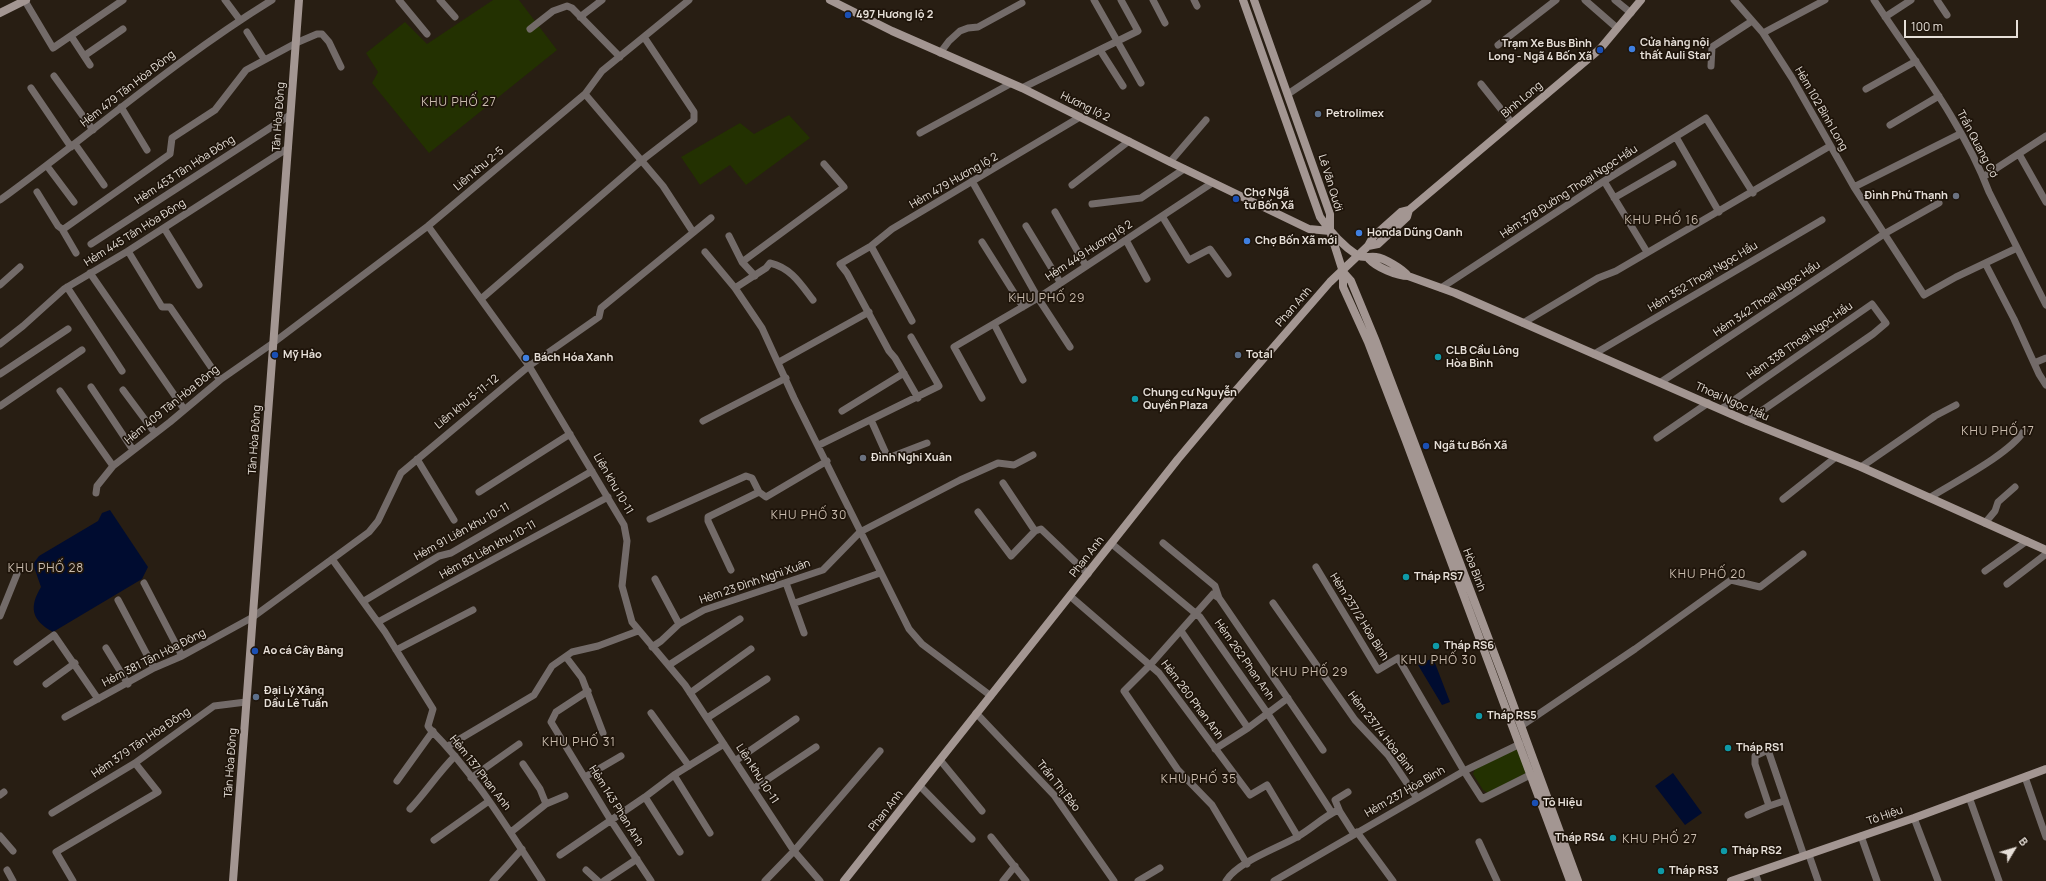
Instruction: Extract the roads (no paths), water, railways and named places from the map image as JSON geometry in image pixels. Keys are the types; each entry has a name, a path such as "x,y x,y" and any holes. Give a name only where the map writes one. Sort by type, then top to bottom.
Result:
{"main road":[{"path":"0,13 26,0"},
{"name":"Tân Hòa Đông","path":"233,881 299,0"},
{"name":"Hương lộ 2","path":"830,0 892,32 1022,88 1212,183 1309,229 1330,231"},
{"name":"Lê Văn Quới","path":"1254,0 1330,214 1330,231"},
{"name":"Bình Long","path":"1358,255 1368,246 1373,237 1401,212 1409,210 1600,49 1641,0"},
{"name":"Lê Văn Quới","path":"1245,1 1320,217 1330,231"},
{"name":"Thoại Ngọc Hầu","path":"1330,231 1358,255 1369,258 1373,263 1402,276 1408,276 1441,288 1661,382 1746,421 1860,467 2046,550"},
{"name":"Hòa Bình","path":"1330,231 1342,272 1343,287 1368,342 1521,726 1570,881"},
{"name":"Phan Anh","path":"844,881 1112,544 1178,458 1330,282 1358,255"},
{"name":"Hòa Bình","path":"1446,537 1520,744 1535,773 1578,881"},
{"name":"Tô Hiệu","path":"1731,881 1756,877 1806,855 1914,818 2046,769"}],"street":[{"path":"26,0 53,48 122,0"},
{"path":"225,0 240,20"},
{"name":"Hẻm 479 Tân Hòa Đông","path":"0,200 47,166 207,41 272,0"},
{"path":"399,0 427,34"},
{"path":"440,0 455,17"},
{"path":"580,17 602,0"},
{"name":"Liên khu 2-5","path":"273,343 428,226 585,94 602,71 689,0"},
{"path":"1094,0 1141,84"},
{"path":"1022,88 1138,31 1121,0"},
{"path":"1153,0 1165,23"},
{"path":"1288,94 1428,0"},
{"path":"1498,45 1556,0"},
{"path":"1585,0 1618,28"},
{"path":"1615,0 1630,13"},
{"name":"Hẻm 102 Bình Long","path":"1734,0 1763,33 1792,78 1854,187 1924,295 1986,263"},
{"path":"1763,33 1825,0"},
{"name":"Trần Quang Cơ","path":"1874,0 1939,96 1983,177 2046,305"},
{"path":"1885,17 1911,0"},
{"path":"1937,0 1947,15"},
{"path":"940,53 949,41 960,31 978,27 1022,3"},
{"path":"530,29 553,11 567,6 572,8 620,57"},
{"path":"1711,66 1712,47 1752,21"},
{"path":"84,56 123,29"},
{"path":"247,32 264,60"},
{"path":"62,229 170,154 172,138 215,110 246,70 296,43 311,36 322,34 329,42 341,67"},
{"path":"71,36 90,65"},
{"path":"481,299 641,161 694,120 694,112 644,37"},
{"path":"1100,50 1123,86"},
{"path":"1866,89 1916,61"},
{"path":"54,76 93,130"},
{"path":"920,133 1010,84"},
{"path":"1481,84 1512,123"},
{"path":"32,88 73,146 104,185"},
{"path":"585,94 663,186 693,232"},
{"path":"1890,125 1939,96"},
{"path":"121,107 147,150"},
{"name":"Hẻm 453 Tân Hòa Đông","path":"91,244 290,115"},
{"name":"Hẻm 479 Hương lộ 2","path":"869,312 840,264 871,246 892,229 1080,118"},
{"name":"Hẻm 378 Đường Thoại Ngọc Hầu","path":"1441,288 1604,181 1706,118 1753,193"},
{"path":"1170,162 1206,120"},
{"path":"1854,187 1960,134"},
{"path":"1676,136 1719,212"},
{"path":"1983,177 2046,136"},
{"path":"1072,185 1129,141"},
{"path":"1523,323 1598,278 1616,271 1753,193 1830,146"},
{"name":"Hẻm 445 Tân Hòa Đông","path":"0,344 67,288 164,228 288,148"},
{"path":"2018,154 2046,202"},
{"path":"742,262 844,188 824,164"},
{"path":"1614,198 1673,164"},
{"path":"47,166 74,202"},
{"path":"1092,204 1141,198 1184,169"},
{"path":"972,181 1038,298 1070,347"},
{"path":"1604,181 1648,252"},
{"name":"Hẻm 449 Hương lộ 2","path":"982,398 954,349 955,346 1038,298 1060,282 1212,183"},
{"path":"37,192 76,253"},
{"name":"Hẻm 342 Thoại Ngọc Hầu","path":"1661,382 1884,234 1939,204"},
{"path":"1055,212 1086,266"},
{"path":"1162,216 1189,260 1210,249 1228,274"},
{"name":"Liên khu 5-11-12","path":"253,617 369,532 378,521 401,472 529,366 599,318 601,308 711,218"},
{"name":"Hẻm 352 Thoại Ngọc Hầu","path":"1594,354 1822,220"},
{"name":"Liên khu 10-11","path":"428,226 529,366 624,525 627,541 622,586 632,622 690,692 794,851 820,881"},
{"path":"1026,226 1060,282"},
{"path":"164,228 199,285"},
{"path":"729,236 742,262 755,276"},
{"path":"1126,240 1147,280"},
{"path":"982,242 1023,307"},
{"path":"871,246 912,321"},
{"path":"2017,248 1986,263 2046,385"},
{"path":"128,250 162,307 170,306 220,380"},
{"path":"706,252 735,288 762,328 880,573 890,589 901,617 915,637 922,644 991,696"},
{"path":"735,288 755,276 770,263 787,269 795,276 813,300"},
{"path":"0,285 20,267"},
{"path":"90,273 184,409"},
{"path":"67,288 122,371"},
{"name":"Hẻm 338 Thoại Ngọc Hầu","path":"1721,409 1872,304 1886,323 1874,334 1746,421"},
{"path":"779,362 869,312 889,351 904,373 918,398"},
{"path":"994,324 1022,380"},
{"path":"0,374 68,329"},
{"path":"819,445 918,398 939,386 911,337"},
{"name":"Hẻm 409 Tân Hòa Đông","path":"96,494 97,486 113,466 220,380 273,343"},
{"path":"0,406 82,350"},
{"path":"2034,363 2046,358"},
{"path":"842,411 904,373"},
{"path":"703,421 786,378"},
{"path":"91,387 133,450"},
{"path":"123,390 155,433"},
{"path":"60,391 113,466"},
{"path":"1657,438 1708,403"},
{"path":"1860,467 1935,416 1956,405"},
{"path":"871,420 888,458 927,443"},
{"path":"1929,498 2016,442 2024,431"},
{"path":"479,492 570,434"},
{"name":"Hẻm 23 Đình Nghi Xuân","path":"652,647 661,641 679,624 704,610 823,570 860,532 960,480 998,463 1014,466 1033,455"},
{"path":"1783,499 1836,457"},
{"path":"417,459 454,520"},
{"path":"650,519 746,476 752,478 759,492 766,497 827,461"},
{"name":"Hẻm 91 Liên khu 10-11","path":"364,601 439,556 451,553 592,471"},
{"path":"1004,483 1035,531"},
{"path":"1985,523 1995,511 1998,502 2016,487"},
{"path":"731,570 708,521 708,517 759,492"},
{"name":"Hẻm 83 Liên khu 10-11","path":"378,622 608,497"},
{"path":"978,512 1011,556 1035,531 1041,529 1088,574"},
{"path":"1985,571 2027,541"},
{"path":"1163,543 1215,586 1219,598 1323,750"},
{"name":"Hẻm 262 Phan Anh","path":"1112,544 1196,613 1268,714 1332,813"},
{"path":"1521,726 1635,649 1731,580 1760,587 1803,554"},
{"path":"2007,584 2046,554"},
{"path":"332,559 364,601 433,709 428,726 433,731 397,781"},
{"name":"Hẻm 237/2 Hòa Bình","path":"1316,568 1378,670 1398,658 1464,772"},
{"path":"795,603 880,573"},
{"path":"0,616 2,602 17,574"},
{"path":"655,579 679,624"},
{"path":"144,583 182,656"},
{"path":"786,583 795,603 804,633"},
{"path":"1219,598 1213,594 1151,664 1124,691 1178,770 1212,805 1247,864"},
{"name":"Hẻm 260 Phan Anh","path":"1070,596 1151,664 1250,796 1267,785 1298,837"},
{"path":"118,600 154,668"},
{"name":"Hẻm 237/4 Hòa Bình","path":"1273,603 1355,720 1388,755 1417,798"},
{"path":"396,650 473,610"},
{"name":"Hẻm 381 Tân Hòa Đông","path":"64,717 128,684 154,668 182,656 253,617"},
{"path":"668,665 740,619"},
{"path":"448,746 534,695 552,666 572,652 598,646 638,631"},
{"path":"1181,631 1248,728"},
{"path":"17,662 52,635 56,636 98,699"},
{"path":"106,648 128,684"},
{"path":"690,692 751,649"},
{"path":"566,657 582,678 603,733"},
{"path":"46,684 75,663"},
{"path":"707,718 767,679"},
{"name":"Hẻm 143 Phan Anh","path":"588,691 556,712 552,722 610,819 651,881"},
{"path":"1216,749 1268,714 1288,698"},
{"name":"Hẻm 379 Tân Hòa Đông","path":"52,813 135,763 214,706 246,702"},
{"path":"651,712 689,766"},
{"name":"Trần Thị Báo","path":"976,714 1054,795 1114,881"},
{"path":"735,761 796,719"},
{"name":"Hẻm 137 Phan Anh","path":"433,731 448,746 511,832 542,881"},
{"path":"471,778 519,744"},
{"path":"560,855 610,819 646,797 674,775 724,744"},
{"name":"Hẻm 237 Hòa Bình","path":"1274,881 1417,798 1464,772 1520,744"},
{"path":"753,789 816,747"},
{"path":"1769,806 1755,764 1755,756 1768,750 1784,801 1818,881"},
{"path":"765,881 794,851 880,751"},
{"path":"410,809 424,794 441,770 455,756"},
{"path":"584,777 621,756"},
{"path":"940,760 982,811"},
{"path":"73,881 56,852 158,792 135,763"},
{"path":"523,764 540,789 546,804"},
{"path":"1464,772 1482,799 1535,773"},
{"path":"674,775 710,833"},
{"path":"2025,777 2046,837"},
{"path":"920,786 972,839"},
{"path":"1348,792 1335,800 1340,812 1393,881"},
{"path":"511,832 546,804 565,796"},
{"path":"646,797 680,852"},
{"path":"1969,797 1999,881"},
{"path":"1748,815 1784,801"},
{"path":"434,840 489,802"},
{"path":"1226,881 1247,864 1298,837 1332,813 1336,811 1340,812"},
{"path":"1914,818 1938,881"},
{"path":"0,836 13,851"},
{"path":"1861,836 1877,881"},
{"path":"991,837 1026,881"},
{"path":"1479,842 1497,881"},
{"path":"494,881 522,849"},
{"path":"604,881 637,859"},
{"path":"1003,881 1015,866"},
{"path":"1138,881 1160,868"},
{"path":"7,870 14,881"},
{"path":"586,870 598,881"}],"water":[{"path":"110,510 148,567 142,579 53,632 40,623 34,612 35,601 41,587 33,564 39,556 98,521 102,513"},
{"path":"1433,658 1450,702 1442,705 1418,665"},
{"path":"1673,773 1702,813 1685,825 1655,786"}],"place":[{"name":"497 Hương lộ 2","path":"848,15"},
{"name":"Cửa hàng nội thất Auli Star","path":"1632,49"},
{"name":"Trạm Xe Bus Bình Long - Ngã 4 Bốn Xã","path":"1600,50"},
{"name":"Petrolimex","path":"1318,114"},
{"name":"Đình Phú Thạnh","path":"1956,196"},
{"name":"Chợ Ngã tư Bốn Xã","path":"1236,199"},
{"name":"Honda Dũng Oanh","path":"1359,233"},
{"name":"Chợ Bốn Xã mới","path":"1247,241"},
{"name":"Mỹ Hảo","path":"275,355"},
{"name":"Total","path":"1238,355"},
{"name":"CLB Cầu Lông Hòa Bình","path":"1438,357"},
{"name":"Bách Hóa Xanh","path":"526,358"},
{"name":"Chung cư Nguyễn Quyền Plaza","path":"1135,399"},
{"name":"Ngã tư Bốn Xã","path":"1426,446"},
{"name":"Đình Nghi Xuân","path":"863,458"},
{"name":"Tháp RS7","path":"1406,577"},
{"name":"Tháp RS6","path":"1436,646"},
{"name":"Ao cá Cây Bàng","path":"255,651"},
{"name":"Đại Lý Xăng Dầu Lê Tuấn","path":"256,697"},
{"name":"Tháp RS5","path":"1479,716"},
{"name":"Tháp RS1","path":"1728,748"},
{"name":"Tô Hiệu","path":"1535,803"},
{"name":"Tháp RS4","path":"1613,838"},
{"name":"Tháp RS2","path":"1724,851"},
{"name":"Tháp RS3","path":"1661,871"}],"district":[{"name":"KHU PHỐ 27","path":"459,103"},
{"name":"KHU PHỐ 16","path":"1662,221"},
{"name":"KHU PHỐ 29","path":"1047,299"},
{"name":"KHU PHỐ 17","path":"1998,432"},
{"name":"KHU PHỐ 30","path":"809,516"},
{"name":"KHU PHỐ 28","path":"46,569"},
{"name":"KHU PHỐ 20","path":"1708,575"},
{"name":"KHU PHỐ 30","path":"1439,661"},
{"name":"KHU PHỐ 29","path":"1310,673"},
{"name":"KHU PHỐ 31","path":"579,743"},
{"name":"KHU PHỐ 35","path":"1199,780"},
{"name":"KHU PHỐ 27","path":"1660,840"}]}
